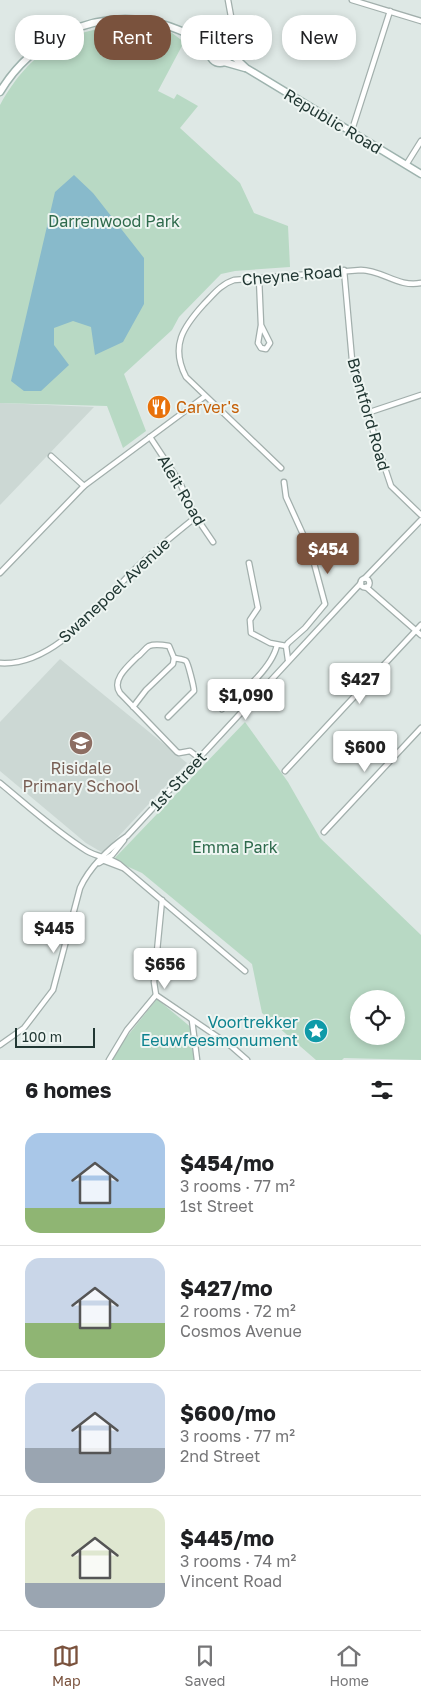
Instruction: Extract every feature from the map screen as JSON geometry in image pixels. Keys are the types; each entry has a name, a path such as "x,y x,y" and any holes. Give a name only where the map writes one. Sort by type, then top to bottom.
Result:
{"main road":[{"path":"0,92 11,75 35,51 56,37 90,23 132,19 151,21 181,30"},
{"path":"214,60 224,62 227,60"},
{"name":"Republic Road","path":"238,60 246,68 421,174"},
{"name":"Republic Road","path":"224,62 246,68"}],"street":[{"path":"228,0 231,15"},
{"path":"352,0 421,21"},
{"path":"352,133 390,11"},
{"path":"406,165 421,141"},
{"name":"Cheyne Road","path":"281,468 204,397 186,377 181,365 180,344 184,328 225,284 234,280 344,270 368,270 401,283 421,283"},
{"name":"Brentford Road","path":"344,270 352,360 368,413 391,486 421,515"},
{"path":"259,278 261,325 258,343 261,348 266,349 270,343 261,325"},
{"path":"368,413 421,395"},
{"path":"0,572 84,486 204,397"},
{"name":"Aleit Road","path":"150,437 175,473 196,517 214,542"},
{"path":"52,456 84,486"},
{"path":"284,482 286,497 311,552 325,604 286,646"},
{"name":"Swanepoel Avenue","path":"0,663 32,659 64,638 152,553 196,517"},
{"name":"1st Street","path":"0,1045 24,1028 54,990 80,888 102,859 127,836 288,660 352,594 366,583 375,569 421,520"},
{"path":"249,563 258,608 250,620 250,630 255,637 277,645 286,646"},
{"path":"366,583 421,635"},
{"path":"285,771 421,625"},
{"path":"133,706 146,690 172,666 174,658 169,646 152,645 126,666 118,680 117,688 133,706 177,752 190,751 199,758"},
{"path":"222,709 272,660 277,645"},
{"path":"286,646 288,660"},
{"path":"168,717 194,691 188,664 184,660 174,658"},
{"path":"324,832 421,728"},
{"path":"0,783 67,838 102,859 123,868 245,971"},
{"path":"162,900 154,982 156,995 247,1060"},
{"path":"109,1060 127,1030 156,995"},
{"path":"192,1020 197,1060"}],"shaded area":[{"path":"0,403 94,407 0,505"},
{"name":"Risidale Primary School","path":"60,659 187,763 103,853 86,843 0,771 0,722"}],"green space":[{"name":"Darrenwood Park","path":"94,30 94,60 171,60 171,33 181,40 181,48 158,91 174,99 177,94 198,106 180,128 240,183 254,213 288,226 290,267 235,271 221,274 179,317 172,330 124,374 146,431 123,448 107,406 0,403 0,105 12,85 35,60 84,60 84,32"},
{"name":"Emma Park","path":"245,722 288,782 320,838 421,935 421,1060 344,1058 342,1060 316,1060 262,1013 252,964 142,873 113,860"},
{"path":"157,999 193,1029 198,1060 112,1060 113,1054"}],"water":[{"path":"74,175 93,193 144,258 144,304 123,342 95,355 91,327 73,321 54,328 54,345 69,365 41,391 24,391 11,381 55,192"}],"place":[{"name":"Carver's","path":"159,407"},
{"name":"Risidale Primary School","path":"81,743"},
{"name":"Voortrekker Eeuwfeesmonument","path":"316,1031"}]}
